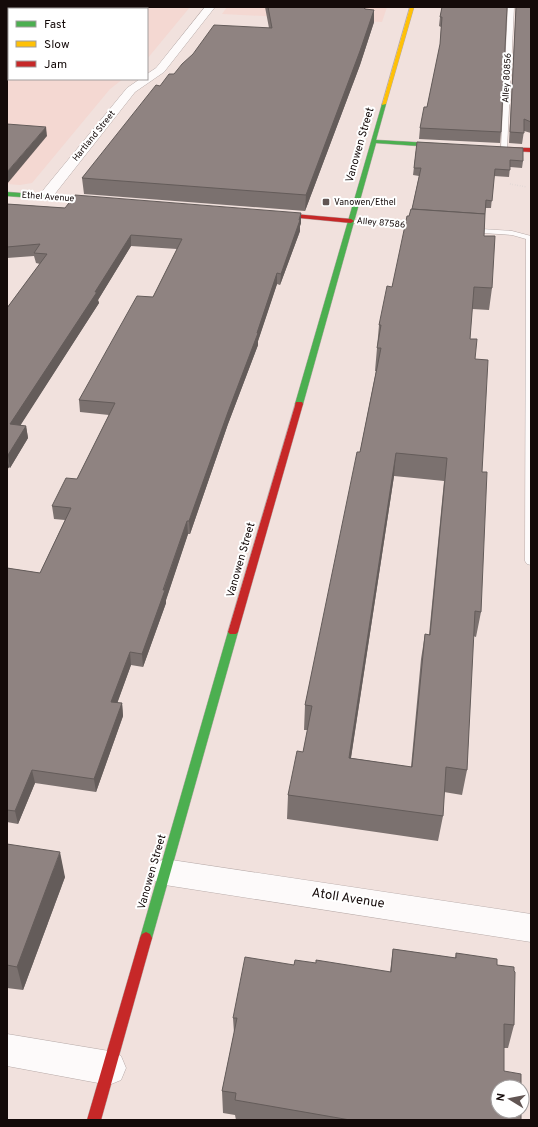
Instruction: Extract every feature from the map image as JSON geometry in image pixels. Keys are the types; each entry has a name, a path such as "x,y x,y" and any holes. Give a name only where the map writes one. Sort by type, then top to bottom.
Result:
{"main road":[{"name":"Vanowen Street","path":"94,1120 412,7"},
{"path":"374,141 459,146"},
{"path":"481,148 531,150"},
{"name":"Ethel Avenue","path":"7,194 114,202"},
{"path":"263,213 351,221"}],"street":[{"name":"Hartland Street","path":"148,78 160,70 210,7"},
{"name":"Hartland Street","path":"45,197 131,90 146,80"},
{"name":"Atoll Avenue","path":"165,872 531,928"},
{"path":"7,1050 109,1068"}],"lane":[{"name":"Alley 80856","path":"504,149 511,7"},
{"name":"Alley 87586","path":"351,221 430,227"},
{"path":"460,229 512,233 531,238 531,561"}],"path":[{"path":"510,184 527,187"}],"shaded area":[{"path":"7,7 190,7 148,58 148,8 8,8 8,80 122,80 110,89 32,183 20,185 7,184"},
{"path":"227,7 387,7 382,22 222,14"}],"building":[{"path":"268,7 364,7 365,9 374,10 306,195 82,178 156,85 160,86 169,74 174,74 193,54 214,25 272,28"},
{"path":"442,7 507,7 501,132 420,128 424,107 427,107 440,44 442,17 440,17"},
{"path":"516,7 531,7 531,122 524,119 524,133 510,132"},
{"path":"7,124 46,127 7,172"},
{"path":"417,142 523,148 523,161 510,160 510,170 495,169 492,201 486,200 485,214 412,209 421,168 414,168"},
{"path":"75,195 301,213 300,220 281,274 277,273 258,333 189,521 187,521 163,590 165,590 142,654 130,652 111,702 122,703 94,779 32,770 15,811 7,810 7,568 40,573 71,508 52,506 66,478 77,479 115,403 79,400 137,296 153,297 182,239 131,235 95,292 97,292 10,424 26,426 7,455 7,308 47,254 34,253 40,244 7,247 7,204 65,208"},
{"path":"411,209 485,214 484,236 495,236 492,288 474,287 470,339 477,339 475,359 488,360 482,472 487,472 481,612 475,611 467,770 446,767 443,816 288,795 297,751 303,752 312,706 305,705 357,452 360,452 381,348 377,348 381,325 379,325 387,286 392,287 407,216 409,216","holes":["396,453 447,458 430,635 425,634 412,767 349,758"]},
{"path":"7,844 60,852 17,967 7,965"},
{"path":"393,949 456,958 456,953 497,959 497,965 514,967 514,1025 504,1024 504,1071 521,1074 521,1079 490,1079 490,1119 521,1120 350,1120 235,1100 236,1093 222,1091 237,1018 233,1018 245,957 294,965 295,960 316,963 316,960 391,972"}],"traffic: fast":[{"path":"299,404 384,104"},
{"path":"374,141 448,146"},
{"path":"7,194 101,201"},
{"path":"146,938 233,632"}],"traffic: slow":[{"path":"384,104 412,7"}],"traffic: jam":[{"path":"494,149 531,150"},
{"path":"271,214 351,221"},
{"path":"233,632 299,404"},
{"path":"94,1120 146,938"}],"place":[{"name":"Vanowen/Ethel","path":"326,202"}]}
